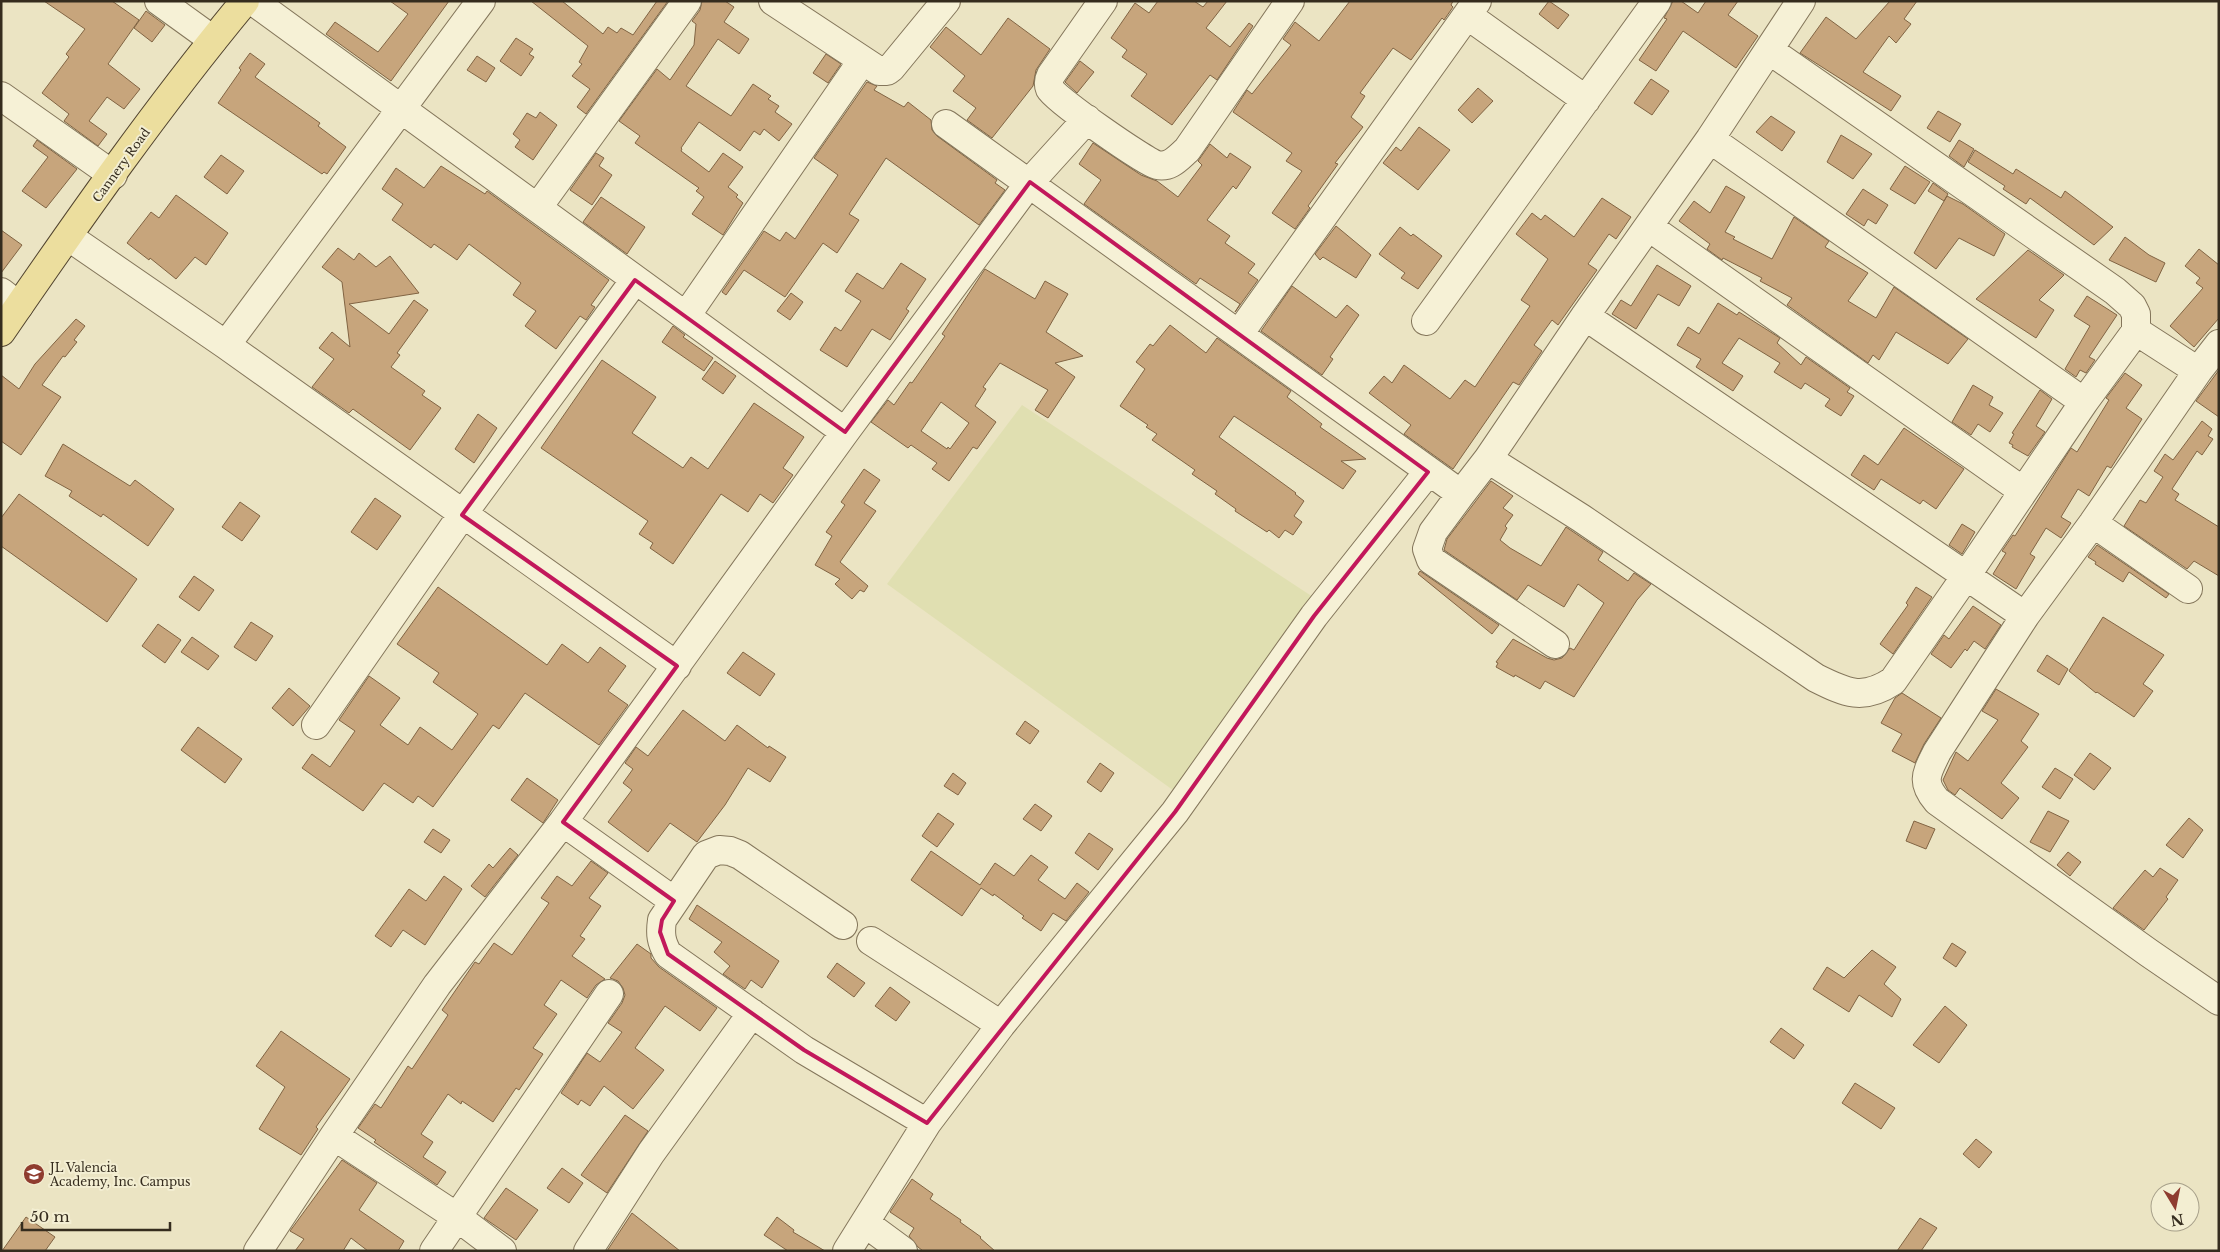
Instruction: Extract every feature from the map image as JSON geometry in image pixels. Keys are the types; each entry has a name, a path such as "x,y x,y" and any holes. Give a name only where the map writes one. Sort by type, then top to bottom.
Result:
{"main road":[{"name":"Cannery Road","path":"1,332 10,299 69,237 213,40 245,1"}],"street":[{"path":"159,1 213,40"},
{"path":"253,1 400,110 538,207 635,280 845,432"},
{"path":"226,346 482,1"},
{"path":"538,207 687,1"},
{"path":"773,1 879,71 887,71 891,68 946,1"},
{"path":"1103,1 1049,80 1053,93 1143,158 1157,165 1174,162 1186,150 1290,1"},
{"path":"1426,321 1657,1"},
{"path":"1555,644 1431,560 1427,548 1433,532 1488,459 1585,316 1710,139 1801,1"},
{"path":"1239,334 1472,8 1586,100"},
{"path":"1488,459 1581,518 1816,678 1835,687 1867,694 1882,688 1892,681 2084,402 2136,332 2136,314 2132,306 2115,291 1769,50"},
{"path":"686,316 862,61"},
{"path":"1,96 113,175"},
{"path":"258,1251 437,985 563,822 845,432 1030,182 1087,119"},
{"path":"946,124 994,160 1030,182 1171,288 1239,334 1461,494"},
{"path":"1710,139 2084,402"},
{"path":"1649,227 2022,491"},
{"path":"69,237 677,666"},
{"path":"316,725 462,515 635,280"},
{"path":"1585,316 2025,616"},
{"path":"2136,332 2198,371"},
{"path":"2219,344 2025,616 1927,772 1928,790 1937,801 2219,1001"},
{"path":"847,1251 926,1123 1001,1025 1175,812 1314,616 1428,472"},
{"path":"2093,523 2188,589"},
{"path":"563,822 674,901"},
{"path":"843,925 730,851 719,850 706,855 662,920 660,932 662,942 668,954 804,1050 926,1123"},
{"path":"871,941 1001,1025"},
{"path":"434,1251 610,994"},
{"path":"588,1251 651,1153 752,1013"},
{"path":"334,1136 457,1217 502,1251"},
{"path":"865,1223 903,1251"}],"highlighted area":[{"path":"1030,182 1428,472 1314,616 1175,812 927,1123 804,1050 668,954 660,932 662,920 674,901 563,822 677,666 462,515 635,280 845,432"}],"green space":[{"path":"1022,405 1313,597 1177,793 887,584"}],"building":[{"path":"44,1 112,1 139,20 108,64 140,89 124,109 107,97 89,121 107,134 98,146 64,121 69,114 42,93 69,57 66,54 85,29"},
{"path":"390,1 449,1 391,81 326,34 335,22 378,52 408,14"},
{"path":"531,1 562,1 603,34 608,27 617,33 621,28 633,35 657,1 668,1 586,114 577,107 590,89 572,76 582,64 579,62 588,46"},
{"path":"702,1 725,1 734,7 724,22 749,39 739,54 718,39 686,86 731,116 753,84 771,96 768,99 779,106 775,112 792,124 779,141 764,129 760,135 754,131 740,151 699,122 681,148 681,151 709,172 723,153 743,167 728,187 738,195 736,197 743,203 723,235 692,214 704,197 696,191 699,188 635,143 640,136 619,121 657,69 670,80 694,45 696,24 692,21 700,10"},
{"path":"1158,1 1194,1 1203,7 1208,1 1227,1 1206,28 1230,47 1249,23 1253,26 1217,80 1210,75 1172,125 1131,96 1147,74 1122,57 1127,50 1111,38 1135,3 1149,13"},
{"path":"1350,1 1453,1 1451,5 1453,7 1444,20 1442,18 1411,60 1393,48 1360,93 1365,96 1351,117 1363,127 1335,163 1338,164 1308,206 1310,208 1295,229 1272,213 1302,171 1286,161 1292,153 1233,112 1247,90 1252,94 1291,45 1283,39 1295,22 1319,41"},
{"path":"1549,1 1569,15 1558,29 1539,14"},
{"path":"1673,1 1681,1 1698,13 1706,1 1738,1 1728,15 1758,36 1736,68 1683,31 1656,71 1639,60 1667,19 1664,18"},
{"path":"1890,1 1917,1 1904,19 1911,24 1896,43 1889,36 1863,72 1901,96 1891,111 1800,53 1826,17 1856,39"},
{"path":"146,11 165,25 152,42 134,28"},
{"path":"1008,18 1050,49 1036,70 1033,86 992,138 967,120 976,108 953,91 965,76 930,47 946,27 981,55"},
{"path":"516,38 533,49 529,54 534,57 521,76 500,61"},
{"path":"250,53 265,64 255,77 320,123 318,126 346,147 327,174 324,172 322,174 218,103 241,70 239,68"},
{"path":"826,54 841,64 828,83 813,73"},
{"path":"477,56 495,68 486,82 467,70"},
{"path":"1080,61 1094,72 1077,93 1065,82"},
{"path":"1651,79 1669,91 1652,115 1634,103"},
{"path":"867,82 877,86 874,90 904,107 908,102 931,120 932,130 937,136 997,180 995,183 1005,190 979,225 886,158 849,214 859,220 837,253 823,243 785,297 744,270 726,295 722,292 764,231 780,241 786,232 795,239 838,175 814,158"},
{"path":"1478,88 1493,101 1472,123 1458,110"},
{"path":"1938,111 1961,124 1950,142 1927,128"},
{"path":"540,112 557,125 533,160 515,147 520,140 513,134 527,113 536,118"},
{"path":"1771,116 1795,132 1782,151 1756,132"},
{"path":"1419,127 1450,150 1418,190 1383,163 1396,147 1401,151"},
{"path":"1841,135 1872,154 1853,179 1827,162"},
{"path":"37,140 77,169 46,208 22,191 48,157 33,146"},
{"path":"1959,140 1974,149 1964,167 1949,156"},
{"path":"1093,143 1141,175 1157,181 1178,197 1202,165 1198,161 1210,144 1227,158 1230,153 1251,167 1236,189 1233,186 1207,220 1230,236 1225,243 1255,264 1248,273 1258,280 1235,312 1240,304 1200,278 1196,284 1084,204 1101,180 1079,164"},
{"path":"1975,150 2013,174 2016,169 2061,198 2065,191 2113,227 2094,245 2030,198 2026,204 2003,189 2005,186 1968,162"},
{"path":"596,153 604,158 599,166 612,175 592,205 570,190"},
{"path":"221,155 244,171 227,194 204,177"},
{"path":"441,166 485,194 487,191 609,280 591,305 595,307 586,320 580,316 556,349 525,326 536,311 513,295 521,283 469,244 457,260 434,244 431,248 392,220 403,204 382,189 396,168 424,188"},
{"path":"1905,166 1930,182 1915,204 1890,189"},
{"path":"1933,183 1948,194 1944,201 1928,191"},
{"path":"1726,186 1745,197 1725,232 1735,237 1733,239 1772,259 1794,217 1829,241 1825,247 1868,273 1848,301 1876,318 1894,287 1968,339 1948,364 1896,332 1879,360 1873,355 1868,363 1787,305 1792,298 1760,281 1762,278 1723,258 1722,260 1707,249 1710,244 1679,221 1694,201 1710,213"},
{"path":"1863,189 1888,205 1876,224 1868,219 1864,226 1846,214"},
{"path":"176,195 228,233 206,265 195,257 176,279 150,258 149,260 127,243 151,212 159,218"},
{"path":"1947,196 1963,204 2005,234 1994,256 1959,238 1936,269 1914,253"},
{"path":"601,197 645,227 627,254 583,222"},
{"path":"1602,198 1631,217 1616,239 1609,234 1588,264 1597,270 1558,325 1552,320 1534,345 1542,351 1519,385 1513,382 1453,469 1404,434 1411,425 1369,393 1384,376 1392,383 1404,365 1450,399 1465,380 1475,387 1530,306 1521,300 1548,259 1516,234 1532,213 1541,220 1545,215 1574,237"},
{"path":"1336,226 1371,255 1356,278 1323,257 1320,260 1315,254"},
{"path":"1400,227 1411,236 1413,234 1442,256 1418,289 1401,278 1405,273 1379,254"},
{"path":"1,230 22,245 1,273"},
{"path":"2125,237 2149,255 2165,263 2156,282 2109,260"},
{"path":"338,248 354,260 359,253 376,267 390,256 419,293 349,304 389,334 414,300 428,310 397,353 400,355 391,367 425,391 422,395 441,408 410,450 353,409 349,413 312,387 334,359 319,348 332,332 350,347 342,282 322,267"},
{"path":"2199,249 2219,265 2219,318 2194,347 2170,326 2203,288 2196,283 2200,278 2185,266"},
{"path":"2028,250 2064,275 2039,300 2054,310 2036,338 1976,299"},
{"path":"901,263 926,279 906,309 909,311 890,340 872,329 847,367 820,350 835,327 841,331 861,301 845,291 857,273 883,289"},
{"path":"1657,265 1691,286 1679,306 1658,294 1636,329 1612,314 1621,300 1631,306"},
{"path":"985,269 1035,299 1045,281 1068,294 1046,332 1083,356 1055,363 1075,377 1048,418 1035,410 1048,390 1000,363 983,387 986,389 975,406 996,422 977,449 973,447 949,481 932,469 937,463 911,445 908,448 871,422 888,400 894,405 910,382 912,383 945,336 942,334","holes":["941,402 969,423 950,449 948,447 947,449 921,431"]},
{"path":"1292,286 1336,318 1347,305 1359,315 1330,357 1333,359 1322,375 1261,331"},
{"path":"791,293 803,302 790,320 777,311"},
{"path":"2087,296 2117,315 2089,357 2095,360 2086,373 2080,370 2076,377 2065,369 2090,326 2074,316"},
{"path":"1718,303 1737,315 1739,312 1780,338 1777,343 1801,365 1806,357 1850,388 1847,392 1854,396 1841,416 1825,406 1830,399 1805,383 1801,389 1774,372 1780,363 1739,338 1722,363 1743,376 1733,391 1696,367 1701,359 1677,345 1688,327 1699,334"},
{"path":"76,319 85,326 74,340 77,342 65,357 63,356 42,385 61,397 21,455 1,441 1,375 19,389 35,364"},
{"path":"1170,325 1206,353 1217,338 1291,391 1287,397 1322,424 1320,427 1366,459 1341,461 1356,471 1343,489 1234,416 1219,437 1296,493 1304,501 1294,516 1302,522 1293,535 1285,530 1279,538 1269,530 1267,532 1235,511 1236,509 1215,494 1217,491 1192,474 1195,470 1152,440 1157,434 1146,427 1148,425 1120,406 1145,369 1136,362 1150,344 1153,346"},
{"path":"673,326 685,335 683,337 713,358 704,371 662,342"},
{"path":"602,360 656,397 632,433 683,468 691,457 708,469 754,403 804,437 783,468 793,475 773,503 760,494 748,512 721,494 673,564 650,548 653,543 639,534 648,521 541,448"},
{"path":"715,361 736,376 723,394 702,379"},
{"path":"2219,370 2219,417 2196,401"},
{"path":"2125,373 2142,385 2126,408 2142,419 2111,468 2107,466 2089,496 2078,489 2061,517 2071,523 2061,538 2046,528 2030,554 2035,557 2016,589 1993,574 2006,553 2002,551 2013,535 2015,536 2071,448 2077,452 2109,400 2106,398"},
{"path":"1973,385 1993,397 1989,405 2003,413 1990,432 1978,424 1971,435 1952,422"},
{"path":"2040,390 2052,399 2036,426 2045,432 2028,456 2012,447 2013,445 2009,443 2014,434 2012,433"},
{"path":"478,414 497,428 474,463 455,449"},
{"path":"2202,421 2212,429 2208,436 2213,439 2202,455 2197,451 2172,489 2179,494 2175,500 2219,527 2219,576 2194,561 2187,569 2124,526 2140,500 2146,503 2163,477 2154,471 2165,454 2173,460"},
{"path":"1904,428 1964,469 1936,509 1923,500 1920,504 1881,479 1874,490 1851,475 1864,455 1878,465"},
{"path":"63,444 130,486 135,480 174,509 148,546 103,514 101,517 69,496 72,491 45,476"},
{"path":"864,469 880,480 864,503 876,511 840,562 868,586 864,592 860,590 852,599 835,584 840,579 815,565 832,536 826,532 845,505 841,502"},
{"path":"1491,481 1513,496 1503,508 1513,515 1505,526 1507,528 1500,540 1510,548 1541,566 1566,527 1603,552 1598,560 1628,581 1634,573 1651,584 1637,600 1574,697 1545,681 1540,689 1496,667 1498,663 1496,662 1513,639 1547,658 1554,660 1562,658 1570,648 1574,650 1604,603 1578,584 1564,607 1528,585 1517,600 1444,550 1447,539"},
{"path":"19,494 137,579 107,622 1,546 1,518"},
{"path":"375,498 401,516 377,550 351,532"},
{"path":"240,502 260,516 242,541 222,527"},
{"path":"1962,524 1975,532 1962,554 1949,545"},
{"path":"2097,545 2169,594 2166,598 2129,572 2123,582 2095,564 2096,562 2088,557"},
{"path":"1420,571 1499,625 1492,634 1418,574"},
{"path":"194,576 214,590 199,611 179,597"},
{"path":"438,587 547,665 562,644 588,663 600,647 626,666 608,691 628,705 599,745 525,693 499,729 493,725 433,807 418,796 413,803 384,783 363,811 302,768 312,754 330,767 355,731 339,720 369,676 400,698 380,725 408,745 420,727 452,750 478,714 433,682 439,673 397,644"},
{"path":"1916,587 1932,597 1893,654 1880,644 1908,605 1906,603"},
{"path":"1973,606 2001,625 1985,649 1974,641 1967,651 1965,649 1951,668 1931,654 1944,635 1949,639"},
{"path":"2103,617 2164,655 2143,684 2153,691 2134,717 2096,693 2069,671"},
{"path":"251,622 273,636 256,661 234,647"},
{"path":"158,624 181,640 165,663 142,646"},
{"path":"192,637 219,656 208,670 181,652"},
{"path":"743,652 775,674 760,696 727,673"},
{"path":"2047,655 2068,669 2059,685 2037,671"},
{"path":"289,688 310,706 293,726 272,708"},
{"path":"1996,689 2039,714 2021,741 2028,747 2001,783 2019,798 2002,819 1960,788 1955,795 1948,790 1943,780 1956,752 1968,761 1998,720 1982,711"},
{"path":"1902,693 1941,718 1924,744 1915,763 1892,751 1902,734 1881,723 1895,698"},
{"path":"683,710 725,741 737,725 768,748 769,746 786,757 770,782 748,768 725,805 697,842 670,823 648,852 608,822 632,790 623,783 633,769 625,763 636,747 648,756"},
{"path":"1025,721 1039,731 1030,744 1016,734"},
{"path":"198,727 242,759 225,783 181,750"},
{"path":"2090,753 2111,768 2094,790 2074,775"},
{"path":"1100,763 1114,773 1101,792 1087,782"},
{"path":"2055,768 2073,779 2060,799 2042,787"},
{"path":"953,773 966,783 958,795 944,786"},
{"path":"527,778 558,800 543,823 511,800"},
{"path":"1035,804 1052,816 1041,831 1023,819"},
{"path":"2048,811 2069,821 2050,852 2030,842"},
{"path":"938,813 954,824 937,847 922,836"},
{"path":"2189,818 2203,830 2183,858 2166,845"},
{"path":"1914,821 1935,829 1926,849 1906,841"},
{"path":"433,829 450,840 441,853 424,842"},
{"path":"1089,833 1113,849 1098,870 1075,853"},
{"path":"510,848 518,855 485,897 471,886 489,864 493,868"},
{"path":"931,851 980,885 995,863 1014,876 1031,855 1048,867 1038,880 1065,899 1077,883 1089,892 1066,921 1053,913 1041,931 1022,918 1024,916 994,894 993,896 981,888 962,916 911,880"},
{"path":"2068,852 2081,862 2070,876 2057,865"},
{"path":"591,861 608,873 589,898 601,906 580,936 585,939 572,956 605,979 596,985 587,998 561,980 544,1005 557,1014 533,1048 543,1054 519,1090 516,1088 493,1122 462,1101 461,1104 448,1094 421,1134 433,1142 423,1157 446,1172 437,1185 374,1142 376,1140 358,1128 375,1104 381,1108 408,1066 412,1069 448,1015 442,1010 475,962 479,964 494,943 512,955 549,903 541,898 557,876 572,886"},
{"path":"2160,868 2178,880 2166,897 2168,899 2144,930 2113,908 2145,870 2153,877"},
{"path":"444,876 462,889 425,945 403,930 391,947 375,936 409,889 426,901"},
{"path":"697,905 779,961 762,988 751,980 745,989 723,974 730,966 714,952 722,942 689,919"},
{"path":"1952,943 1966,952 1956,967 1943,958"},
{"path":"637,944 651,954 651,958 659,967 717,1008 700,1031 665,1006 635,1048 664,1070 633,1109 604,1086 590,1106 581,1100 578,1105 561,1093 587,1053 600,1062 622,1032 608,1023 622,1003 625,995 618,981 610,978"},
{"path":"1872,950 1896,967 1884,984 1901,999 1892,1017 1859,995 1849,1012 1813,989 1827,967 1844,978"},
{"path":"837,963 865,983 854,997 827,977"},
{"path":"890,987 910,1002 896,1021 875,1006"},
{"path":"1945,1006 1967,1025 1939,1063 1913,1045"},
{"path":"1781,1028 1804,1045 1794,1059 1770,1042"},
{"path":"281,1031 350,1079 316,1127 318,1129 301,1155 259,1129 285,1087 256,1066"},
{"path":"1855,1083 1895,1108 1881,1129 1842,1103"},
{"path":"625,1115 648,1131 607,1193 581,1175"},
{"path":"1976,1139 1992,1152 1979,1168 1963,1154"},
{"path":"342,1160 377,1183 359,1210 404,1241 398,1251 368,1251 351,1238 343,1251 295,1251 304,1239 290,1231"},
{"path":"562,1168 583,1183 569,1203 547,1188"},
{"path":"912,1179 933,1194 930,1199 961,1220 960,1222 981,1237 995,1251 923,1251 918,1247 909,1236 914,1228 890,1212"},
{"path":"506,1188 538,1210 516,1240 484,1218"},
{"path":"632,1213 680,1251 607,1251"},
{"path":"26,1217 55,1237 45,1251 2,1251"},
{"path":"777,1217 794,1230 793,1232 825,1251 788,1251 764,1235"},
{"path":"1920,1218 1937,1228 1921,1251 1897,1251"}],"place":[{"name":"JL Valencia Academy, Inc. Campus","path":"34,1174"}]}
